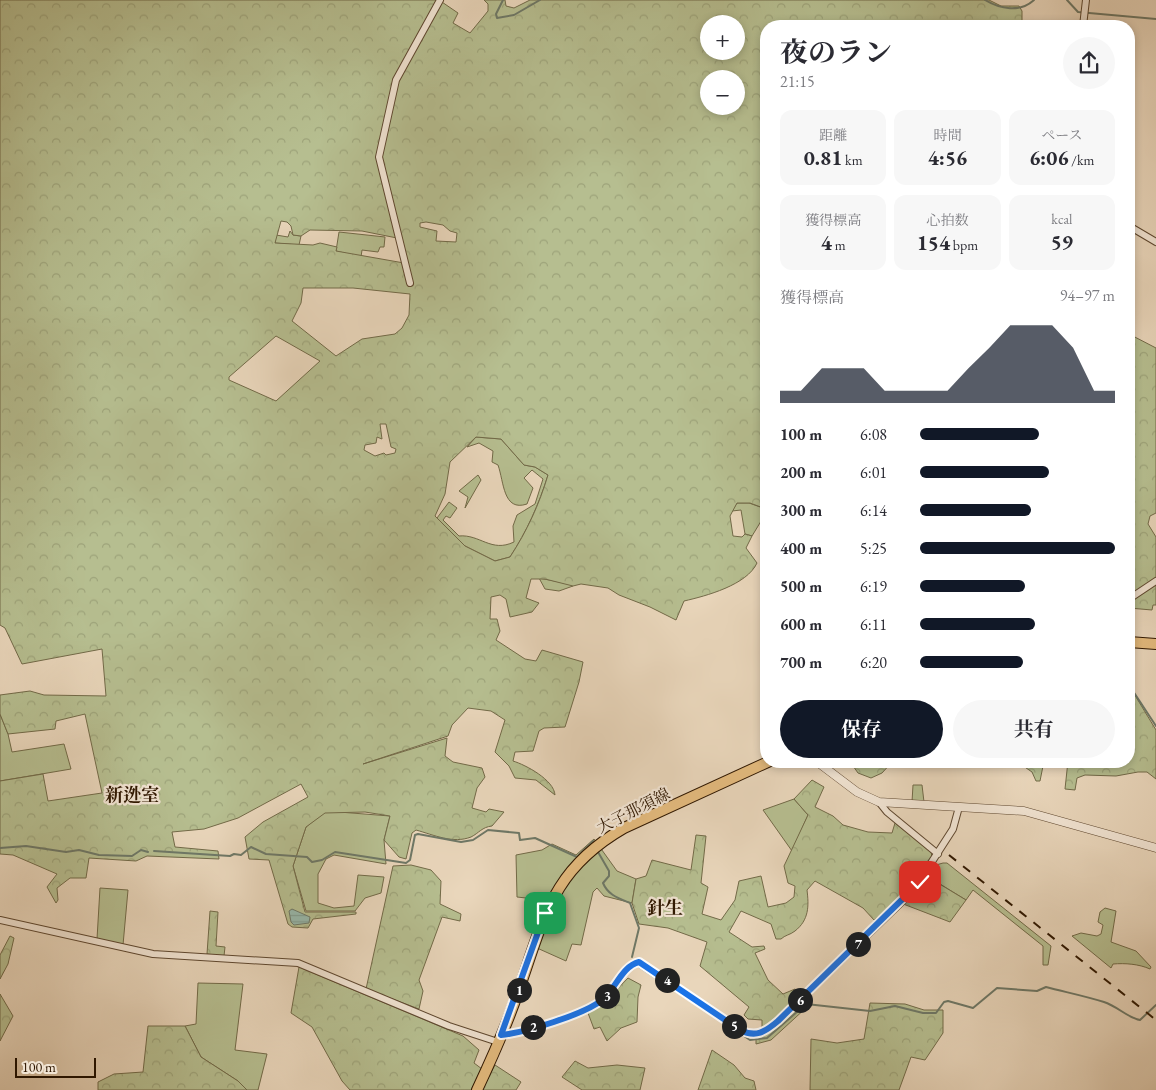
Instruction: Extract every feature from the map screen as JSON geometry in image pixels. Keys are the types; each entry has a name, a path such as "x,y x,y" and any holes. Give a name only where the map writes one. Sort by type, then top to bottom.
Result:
{"main road":[{"path":"1135,642 1156,644"},
{"name":"大子那須線","path":"477,1090 499,1039 550,901 558,887 583,859 607,838 624,828 760,766"}],"street":[{"path":"410,283 379,157 396,80 440,0"},
{"path":"1084,20 1086,0"},
{"path":"1135,230 1156,242"},
{"path":"1135,595 1156,581"},
{"path":"825,768 857,792 879,802 1024,811 1156,848"},
{"path":"879,802 887,812 938,854"},
{"path":"0,920 153,954 298,963 449,1026 499,1039 589,1008 612,991 628,968 639,962 740,1030 747,1034 762,1033 784,1015 913,891 952,829 959,807"}],"green space":[{"path":"0,0 439,0 458,13 453,23 470,33 488,11 488,4 484,0 505,0 506,6 514,8 530,0 989,0 1001,6 1019,6 1022,11 1022,20 760,20 760,507 750,503 737,503 730,516 733,536 742,537 745,534 752,536 746,548 757,563 752,571 735,583 714,593 684,601 676,620 619,595 608,588 581,584 573,586 545,579 531,579 526,598 539,603 532,612 510,617 506,599 500,595 491,597 490,619 497,619 500,631 496,640 525,659 536,661 542,650 583,662 565,727 544,728 539,731 533,751 515,752 513,761 525,766 545,779 550,784 555,795 536,780 515,778 509,766 495,752 505,720 491,711 468,708 452,725 448,736 363,764 447,738 445,756 453,762 482,768 485,777 477,788 472,808 486,812 489,809 504,812 492,826 483,829 471,837 457,840 416,830 412,833 406,859 399,857 384,840 390,816 365,812 325,813 306,827 293,866 305,912 356,912 356,914 313,919 308,928 292,927 288,924 269,860 249,859 245,837 263,822 308,797 301,784 238,818 204,829 172,832 175,847 218,851 219,859 147,856 136,861 89,858 86,878 70,878 57,888 58,900 56,903 47,887 57,874 13,855 0,854 0,781 43,774 48,801 102,793 85,714 56,721 55,729 8,734 0,714 0,695 30,691 44,695 106,696 102,649 22,664 5,628 0,625","holes":["281,221 287,222 291,226 293,235 301,236 310,230 362,231 397,238 404,263 336,251 337,247 320,243 313,245 275,243","426,222 443,225 450,231 457,233 456,242 436,241 437,231 420,227 420,223","303,288 353,288 410,294 409,315 402,328 395,334 362,339 336,356 292,321 301,303","276,336 320,361 276,401 229,380 229,377","380,424 386,424 391,447 396,449 395,453 386,455 384,453 375,456 364,450 365,445 376,443 377,437 382,439","476,437 501,439 524,465 535,467 548,475 532,518 510,557 495,561 465,546 435,516 445,494 450,462"]},
{"path":"290,231 293,235 301,236 299,245 275,243 276,235 288,237"},
{"path":"339,232 385,237 384,247 380,247 378,252 362,250 361,257 336,251"},
{"path":"1135,337 1156,348 1156,513 1150,516 1148,524 1156,537 1156,605 1153,605 1152,610 1135,609"},
{"path":"476,437 501,439 524,465 535,467 548,475 532,517 510,557 495,561 465,546 437,518 449,502 457,508 450,518 446,516 443,520 459,536 466,536 492,544 506,545 514,542 513,526 517,515 535,504 543,479 532,470 524,478 533,488 527,504 513,504 503,487 498,465 492,462 493,451 479,443 467,447"},
{"path":"478,475 481,480 465,508 468,497 459,491"},
{"path":"737,503 749,503 760,507 760,523 752,536 745,534 741,510 732,511"},
{"path":"539,578 573,586 559,591 545,589"},
{"path":"1135,695 1156,730 1156,779 1147,772 1116,776 1085,775 1077,778 1075,790 1065,789 1067,768 1135,768"},
{"path":"0,714 8,734 12,752 64,744 71,769 0,781"},
{"path":"854,768 887,768 882,773 871,778 858,773"},
{"path":"1026,768 1043,768 1040,781 1036,781 1032,772"},
{"path":"812,780 824,787 815,807 833,816 843,825 868,832 892,833 895,823 931,851 932,858 923,874 966,900 950,922 898,902 874,920 863,908 815,881 807,890 808,907 803,922 795,931 781,939 776,939 771,924 741,911 729,932 752,947 764,946 765,949 755,953 768,980 783,994 795,989 802,995 807,1007 771,1040 756,1044 756,1030 762,1028 762,1020 748,1019 744,1015 749,1007 700,966 707,942 668,928 639,924 632,903 636,879 646,876 652,860 691,870 696,835 706,836 701,883 708,887 702,914 721,920 735,900 739,881 761,876 768,907 786,903 794,897 795,886 788,883 784,866 808,815 794,799"},
{"path":"913,785 922,785 924,802 912,802"},
{"path":"794,799 808,815 792,851 763,810"},
{"path":"326,811 390,816 384,840 386,864 334,855 326,859 318,874 318,903 334,908 354,906 358,875 384,877 381,893 365,898 355,911 306,911 293,866 306,827"},
{"path":"594,839 617,871 636,879 632,903 604,896 597,888 593,892 581,945 572,944 566,961 537,948 553,901 517,897 516,855 542,850 552,844 576,855"},
{"path":"947,863 1051,946 1048,965 1043,965 1043,946 973,890 966,900 927,876 936,865"},
{"path":"411,865 431,870 441,881 440,904 461,914 460,921 442,917 419,980 423,991 419,1009 366,989 393,866"},
{"path":"100,888 128,890 123,945 97,939"},
{"path":"1105,908 1116,911 1111,942 1136,951 1151,967 1150,969 1137,965 1122,964 1113,964 1111,968 1072,936 1081,933 1097,936 1101,934 1103,925 1098,922 1100,912"},
{"path":"210,911 218,912 216,946 225,947 224,956 207,954"},
{"path":"10,936 14,938 8,964 0,979 0,955"},
{"path":"299,967 463,1036 479,1050 474,1063 482,1069 471,1090 350,1090 342,1081 312,1027 291,1013"},
{"path":"628,978 641,985 638,997 637,1022 621,1028 607,1041 600,1027 594,1029 588,1013 603,1004"},
{"path":"198,983 243,984 235,1050 267,1054 258,1090 247,1090 238,1081 201,1057 185,1026 196,1024"},
{"path":"0,994 13,1016 0,1041"},
{"path":"870,1003 905,1004 924,1010 943,1010 943,1033 925,1060 911,1057 899,1090 810,1090 811,1039 837,1043 864,1039"},
{"path":"148,1026 185,1026 201,1057 238,1081 247,1090 98,1090 98,1082 114,1074 143,1072"},
{"path":"712,1050 734,1065 745,1078 754,1081 756,1090 698,1090"},
{"path":"575,1061 588,1068 617,1065 645,1068 640,1090 582,1090 562,1077"},
{"path":"495,1065 521,1082 516,1090 482,1090"}],"shaded area":[{"path":"292,909 310,917 309,923 294,925 291,922 289,911"}],"waterway":[{"path":"503,0 496,14 497,18 514,15 540,0"},
{"path":"985,0 997,6 1010,8 1023,7 1034,0"},
{"path":"1067,0 1078,12 1156,19"},
{"path":"1135,694 1156,726"},
{"path":"154,851 230,856 234,854 241,855 251,847 266,854 307,857 312,862 322,860 335,852 406,863 410,860 415,835 418,834 461,842 473,840 488,830 519,833 520,840 535,838 577,857 593,841"},
{"path":"0,848 26,846 66,852 79,850 99,855 132,856 141,850 148,852"},
{"path":"598,852 609,871 609,876 603,883 605,887 614,896 630,903 639,928 632,957"},
{"path":"639,967 750,1040 767,1038 806,1004 870,1011 895,1006 923,1013 936,1013 944,1002 948,1001 973,1008 997,988 1037,991 1046,987 1104,1002 1140,1020 1156,1005"}],"railway":[{"path":"949,855 1156,1020"}],"district":[{"name":"新迯室","path":"132,795"},
{"name":"針生","path":"665,908"}],"route":[{"path":"545,913 501,1035 526,1029 589,1008 612,991 628,968 639,962 740,1030 747,1034 755,1034 762,1033 778,1021 913,891 920,882"}]}
